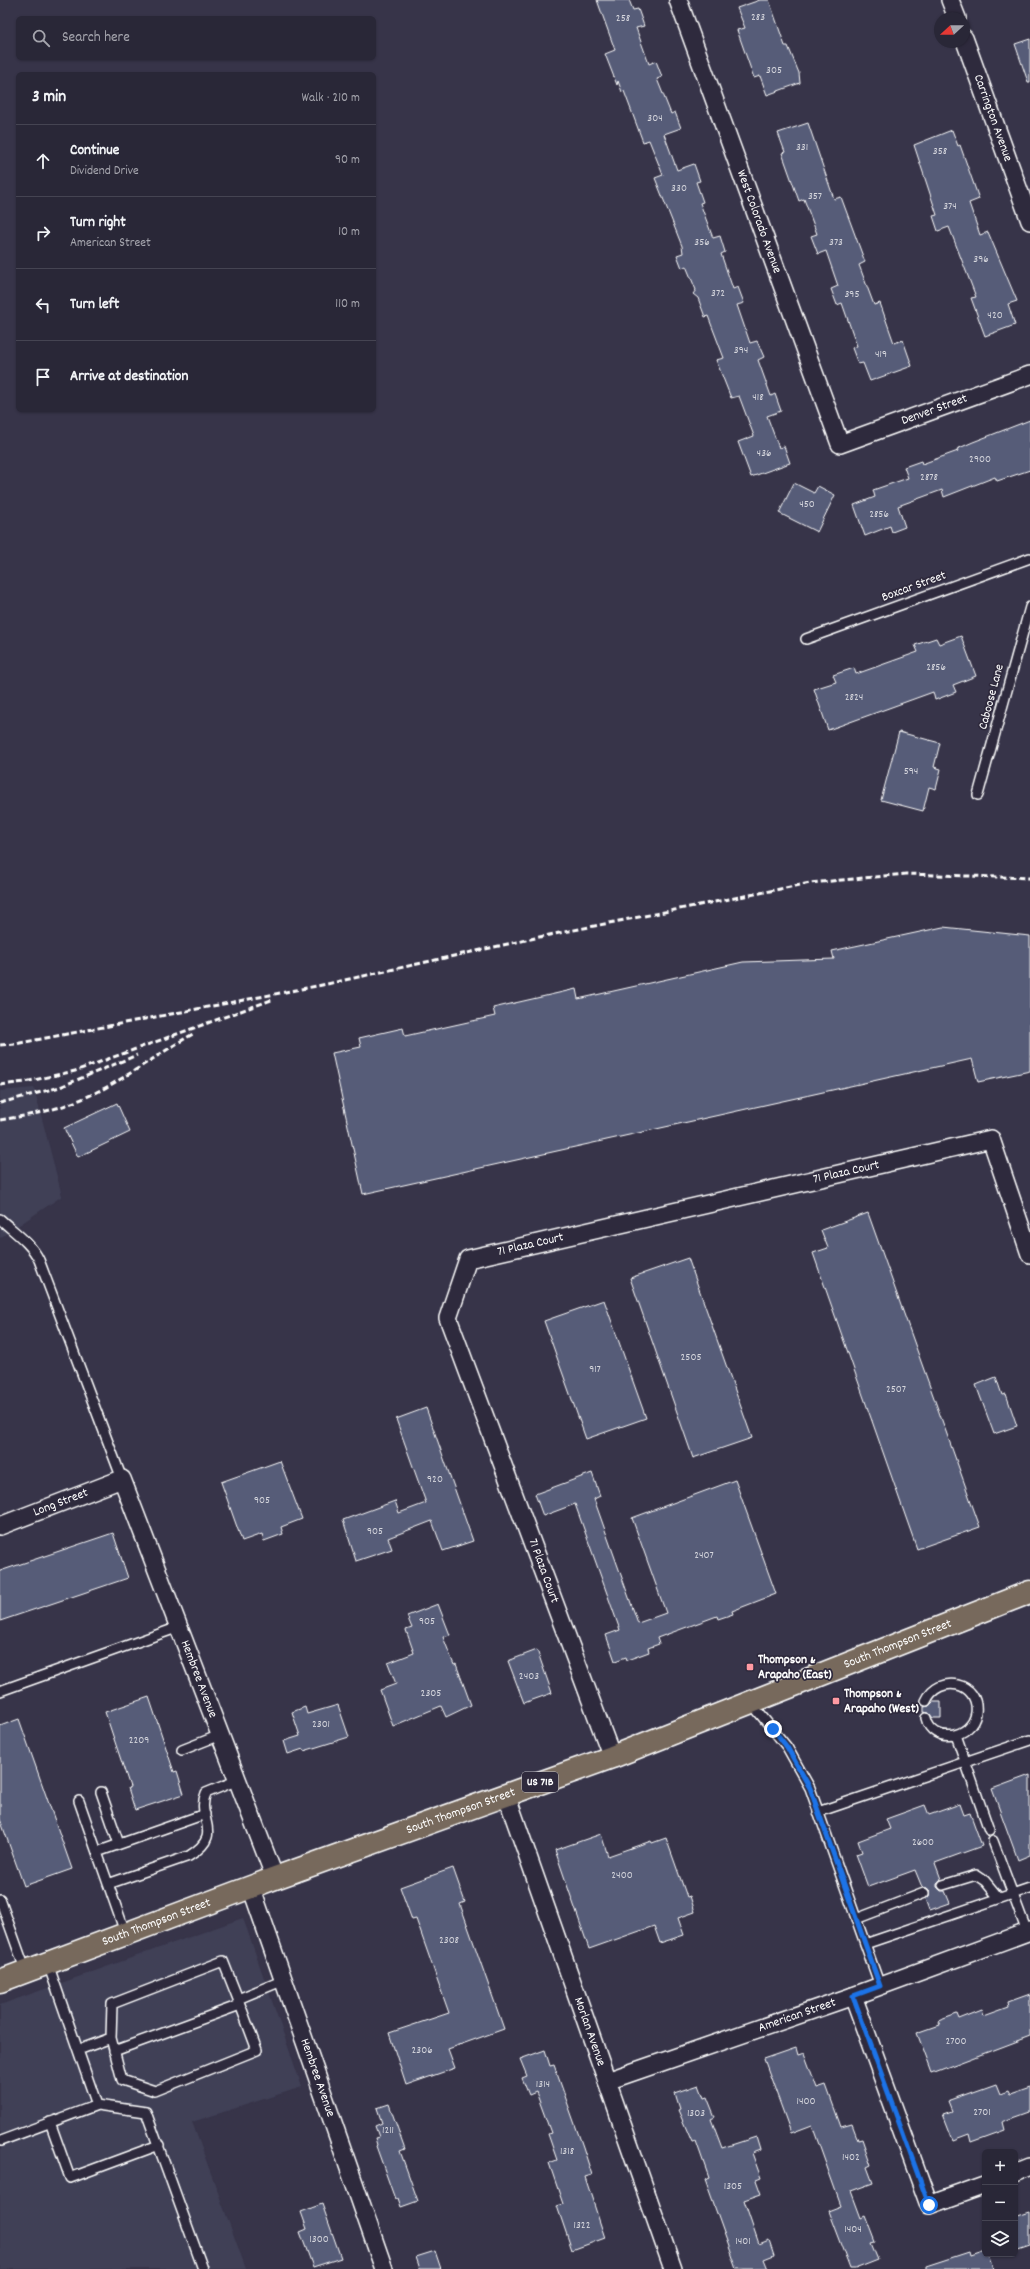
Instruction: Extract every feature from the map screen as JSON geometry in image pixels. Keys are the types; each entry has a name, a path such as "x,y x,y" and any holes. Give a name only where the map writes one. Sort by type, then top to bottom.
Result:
{"highway":[{"name":"South Thompson Street","path":"0,1981 275,1878 612,1757 1030,1592"}],"street":[{"name":"West Colorado Avenue","path":"678,0 840,444"},
{"path":"950,0 955,12"},
{"name":"Carrington Avenue","path":"968,48 1030,221"},
{"name":"Denver Street","path":"840,444 1030,375"},
{"name":"71 Plaza Court","path":"612,1757 448,1318 468,1259 991,1139 1030,1254"},
{"name":"Long Street","path":"0,1526 122,1479"},
{"name":"Hembree Avenue","path":"122,1479 275,1878"},
{"name":"Morlan Avenue","path":"506,1794 673,2269"},
{"name":"Hembree Avenue","path":"251,1887 384,2269"},
{"name":"American Street","path":"608,2081 853,1996 1029,1932"},
{"path":"853,1996 929,2205 982,2186"},
{"path":"1018,2173 1030,2168"}],"lane":[{"name":"Boxcar Street","path":"806,639 1030,558"},
{"name":"Caboose Lane","path":"978,795 1030,607"},
{"path":"0,1219 35,1251 40,1260 122,1479"},
{"path":"0,1691 179,1627"},
{"path":"926,1701 936,1688 944,1684 953,1684 968,1690 974,1700 976,1712 970,1727 956,1736 938,1733 931,1728 926,1718"},
{"path":"754,1701 756,1708 787,1747 810,1788 880,1986"},
{"path":"182,1750 220,1735"},
{"path":"956,1736 989,1830"},
{"path":"818,1812 1030,1740"},
{"path":"108,1884 189,1856 197,1851 204,1844 208,1835 203,1800 206,1792 238,1780"},
{"path":"101,1792 119,1844"},
{"path":"79,1801 126,1935"},
{"path":"97,1852 205,1814"},
{"path":"993,1840 1029,1932"},
{"path":"943,1885 976,1875 985,1881 998,1898"},
{"path":"865,1944 1030,1888"},
{"path":"856,1919 924,1893"},
{"path":"0,1899 26,1972"},
{"path":"223,1961 239,2002 257,2050 155,2091 122,2080 111,2038 112,2004 223,1961"},
{"path":"48,1964 97,2105"},
{"path":"114,2051 239,2002 284,1980"},
{"path":"78,2050 111,2038"},
{"path":"0,2141 97,2105 146,2112 203,2269"},
{"path":"50,2122 70,2178 159,2145"}],"shaded area":[{"path":"34,1088 62,1196 0,1238 0,1091"},
{"path":"243,1918 302,2087 192,2122 246,2269 0,2269 0,2005"}],"building":[{"path":"597,0 629,0 633,10 638,9 644,26 636,28 649,64 656,61 662,77 657,79 671,114 675,112 681,128 664,134 677,170 694,164 700,181 696,182 703,202 700,203 713,238 720,236 725,252 721,254 733,289 738,287 744,303 737,305 750,343 757,341 764,357 758,360 771,396 775,394 781,411 767,416 779,448 784,446 790,463 751,477 738,442 754,436 739,396 731,398 716,360 724,358 708,316 705,317 698,298 693,294 696,290 686,266 682,268 677,255 683,253 682,246 655,178 663,175 649,140 643,142 624,91 622,92 618,81 617,85 605,54 615,50"},
{"path":"760,0 769,0 785,46 788,46 799,73 800,83 767,95 760,76 754,78 737,30 745,28 737,8"},
{"path":"1030,39 1030,82 1028,82 1015,44"},
{"path":"808,123 834,199 841,197 865,262 859,265 874,305 880,303 894,343 903,340 912,366 870,381 863,363 858,364 852,348 857,346 842,303 837,305 831,289 838,286 826,251 818,254 811,236 817,234 804,199 799,201 782,153 785,152 778,133"},
{"path":"952,130 958,146 960,145 979,199 969,203 980,235 988,232 1017,301 1008,304 1015,325 985,336 971,298 976,297 949,227 938,231 933,216 937,215 914,145"},
{"path":"1030,420 1030,470 997,481 995,477 944,497 942,490 898,506 905,527 892,532 890,526 865,536 854,505 875,497 873,490 908,478 904,467 921,461 922,464 958,451 957,449 973,442"},
{"path":"794,483 814,493 818,486 835,495 817,532 779,513"},
{"path":"961,636 976,676 953,685 956,692 935,700 933,692 828,730 814,689 836,682 833,675 854,668 856,674 918,652 915,645 936,638 939,644"},
{"path":"899,732 940,743 934,767 941,769 936,789 929,787 923,811 881,800"},
{"path":"943,927 1030,936 1030,1071 978,1082 972,1059 363,1194 332,1053 361,1047 359,1038 403,1028 405,1036 495,1016 493,1008 576,989 578,999 743,962 834,959 832,951"},
{"path":"117,1103 130,1132 78,1157 64,1128"},
{"path":"868,1213 980,1527 917,1549 813,1253 828,1248 821,1230"},
{"path":"688,1258 752,1438 693,1458 630,1278"},
{"path":"604,1300 646,1418 586,1439 544,1321"},
{"path":"996,1377 1002,1395 1006,1394 1017,1426 994,1434 976,1385"},
{"path":"426,1408 473,1541 443,1551 432,1521 388,1538 392,1549 356,1561 343,1520 395,1501 399,1513 426,1503 396,1419"},
{"path":"280,1461 302,1519 281,1527 283,1534 264,1541 262,1534 242,1541 221,1482"},
{"path":"592,1473 600,1496 594,1499 638,1623 666,1613 632,1518 735,1480 776,1594 732,1611 733,1614 718,1619 717,1616 657,1638 659,1644 648,1648 649,1652 627,1660 626,1657 615,1661 606,1635 620,1630 575,1504 543,1516 535,1494"},
{"path":"113,1533 128,1578 0,1621 0,1571"},
{"path":"438,1604 450,1635 443,1637 454,1665 456,1664 471,1705 446,1717 441,1706 393,1726 380,1690 396,1684 388,1663 414,1653 406,1630 412,1628 407,1616"},
{"path":"537,1650 552,1693 524,1703 508,1661"},
{"path":"149,1697 174,1772 177,1771 184,1794 135,1810 128,1788 130,1787 105,1712"},
{"path":"933,1702 941,1702 941,1718 933,1718 929,1713 924,1712 924,1707 929,1706"},
{"path":"338,1705 349,1737 304,1751 303,1749 288,1754 284,1741 300,1736 292,1712 305,1707 307,1714"},
{"path":"19,1719 72,1869 24,1886 0,1819 0,1726"},
{"path":"1030,1775 1030,1855 1018,1860 992,1789"},
{"path":"960,1804 964,1815 970,1813 982,1846 935,1863 941,1879 937,1883 937,1887 941,1891 945,1891 950,1903 930,1910 926,1899 929,1896 930,1891 927,1888 922,1887 915,1870 868,1887 856,1854 862,1852 858,1841 890,1829 886,1819 925,1805 929,1815"},
{"path":"601,1834 608,1856 651,1841 652,1843 666,1838 687,1897 690,1896 695,1912 678,1918 684,1935 660,1943 654,1926 589,1949 555,1850"},
{"path":"453,1868 465,1902 460,1904 504,2029 448,2049 455,2068 406,2085 389,2033 449,2013 416,1919 412,1920 400,1887"},
{"path":"1030,1994 1030,2036 932,2073 917,2033 940,2025 938,2021 957,2014 959,2019 982,2010 984,2016 1009,2007 1008,2002"},
{"path":"796,2048 798,2055 804,2053 817,2088 826,2085 841,2127 852,2124 858,2140 862,2139 871,2165 867,2167 873,2183 851,2191 861,2218 865,2216 875,2242 871,2243 878,2260 855,2269 850,2269 828,2211 841,2206 812,2125 791,2133 764,2059"},
{"path":"545,2050 550,2066 554,2065 592,2175 585,2177 605,2238 572,2250 557,2206 563,2204 549,2163 557,2160 548,2134 551,2133 536,2092 529,2095 522,2078 527,2076 520,2059"},
{"path":"996,2084 1000,2094 1008,2091 1010,2095 1030,2088 1030,2112 1002,2122 1004,2130 971,2142 969,2134 953,2140 943,2114 952,2111 948,2101"},
{"path":"699,2085 704,2098 707,2097 715,2117 711,2119 722,2148 756,2137 760,2150 752,2153 761,2178 756,2180 761,2194 744,2200 759,2244 769,2240 774,2255 764,2259 768,2269 737,2269 705,2180 709,2178 696,2141 692,2142 678,2110 680,2109 675,2093"},
{"path":"389,2104 405,2149 400,2151 418,2201 401,2207 398,2198 395,2199 376,2146 375,2138 379,2137 375,2126 382,2123 377,2108"},
{"path":"322,2204 341,2258 313,2267 300,2232 307,2229 301,2212"},
{"path":"1030,2211 1030,2245 1018,2249 1018,2221 1018,2215"},
{"path":"435,2251 441,2269 420,2269 416,2257"},
{"path":"969,2252 970,2256 982,2252 982,2257 990,2257 994,2269 926,2269 926,2266"}],"railway":[{"path":"0,1045 15,1044 327,984 544,936 810,883 906,874 1030,878"},
{"path":"0,1085 25,1082 75,1071 274,999"},
{"path":"0,1120 29,1115 68,1105 77,1101 121,1079 193,1034"},
{"path":"0,1103 60,1087 137,1055"}],"place":[{"name":"Thompson & Arapaho (East)","path":"750,1667"},
{"name":"Thompson & Arapaho (West)","path":"836,1701"}],"route":[{"path":"773,1729 787,1747 810,1788 880,1986 853,1996 929,2205"}]}
